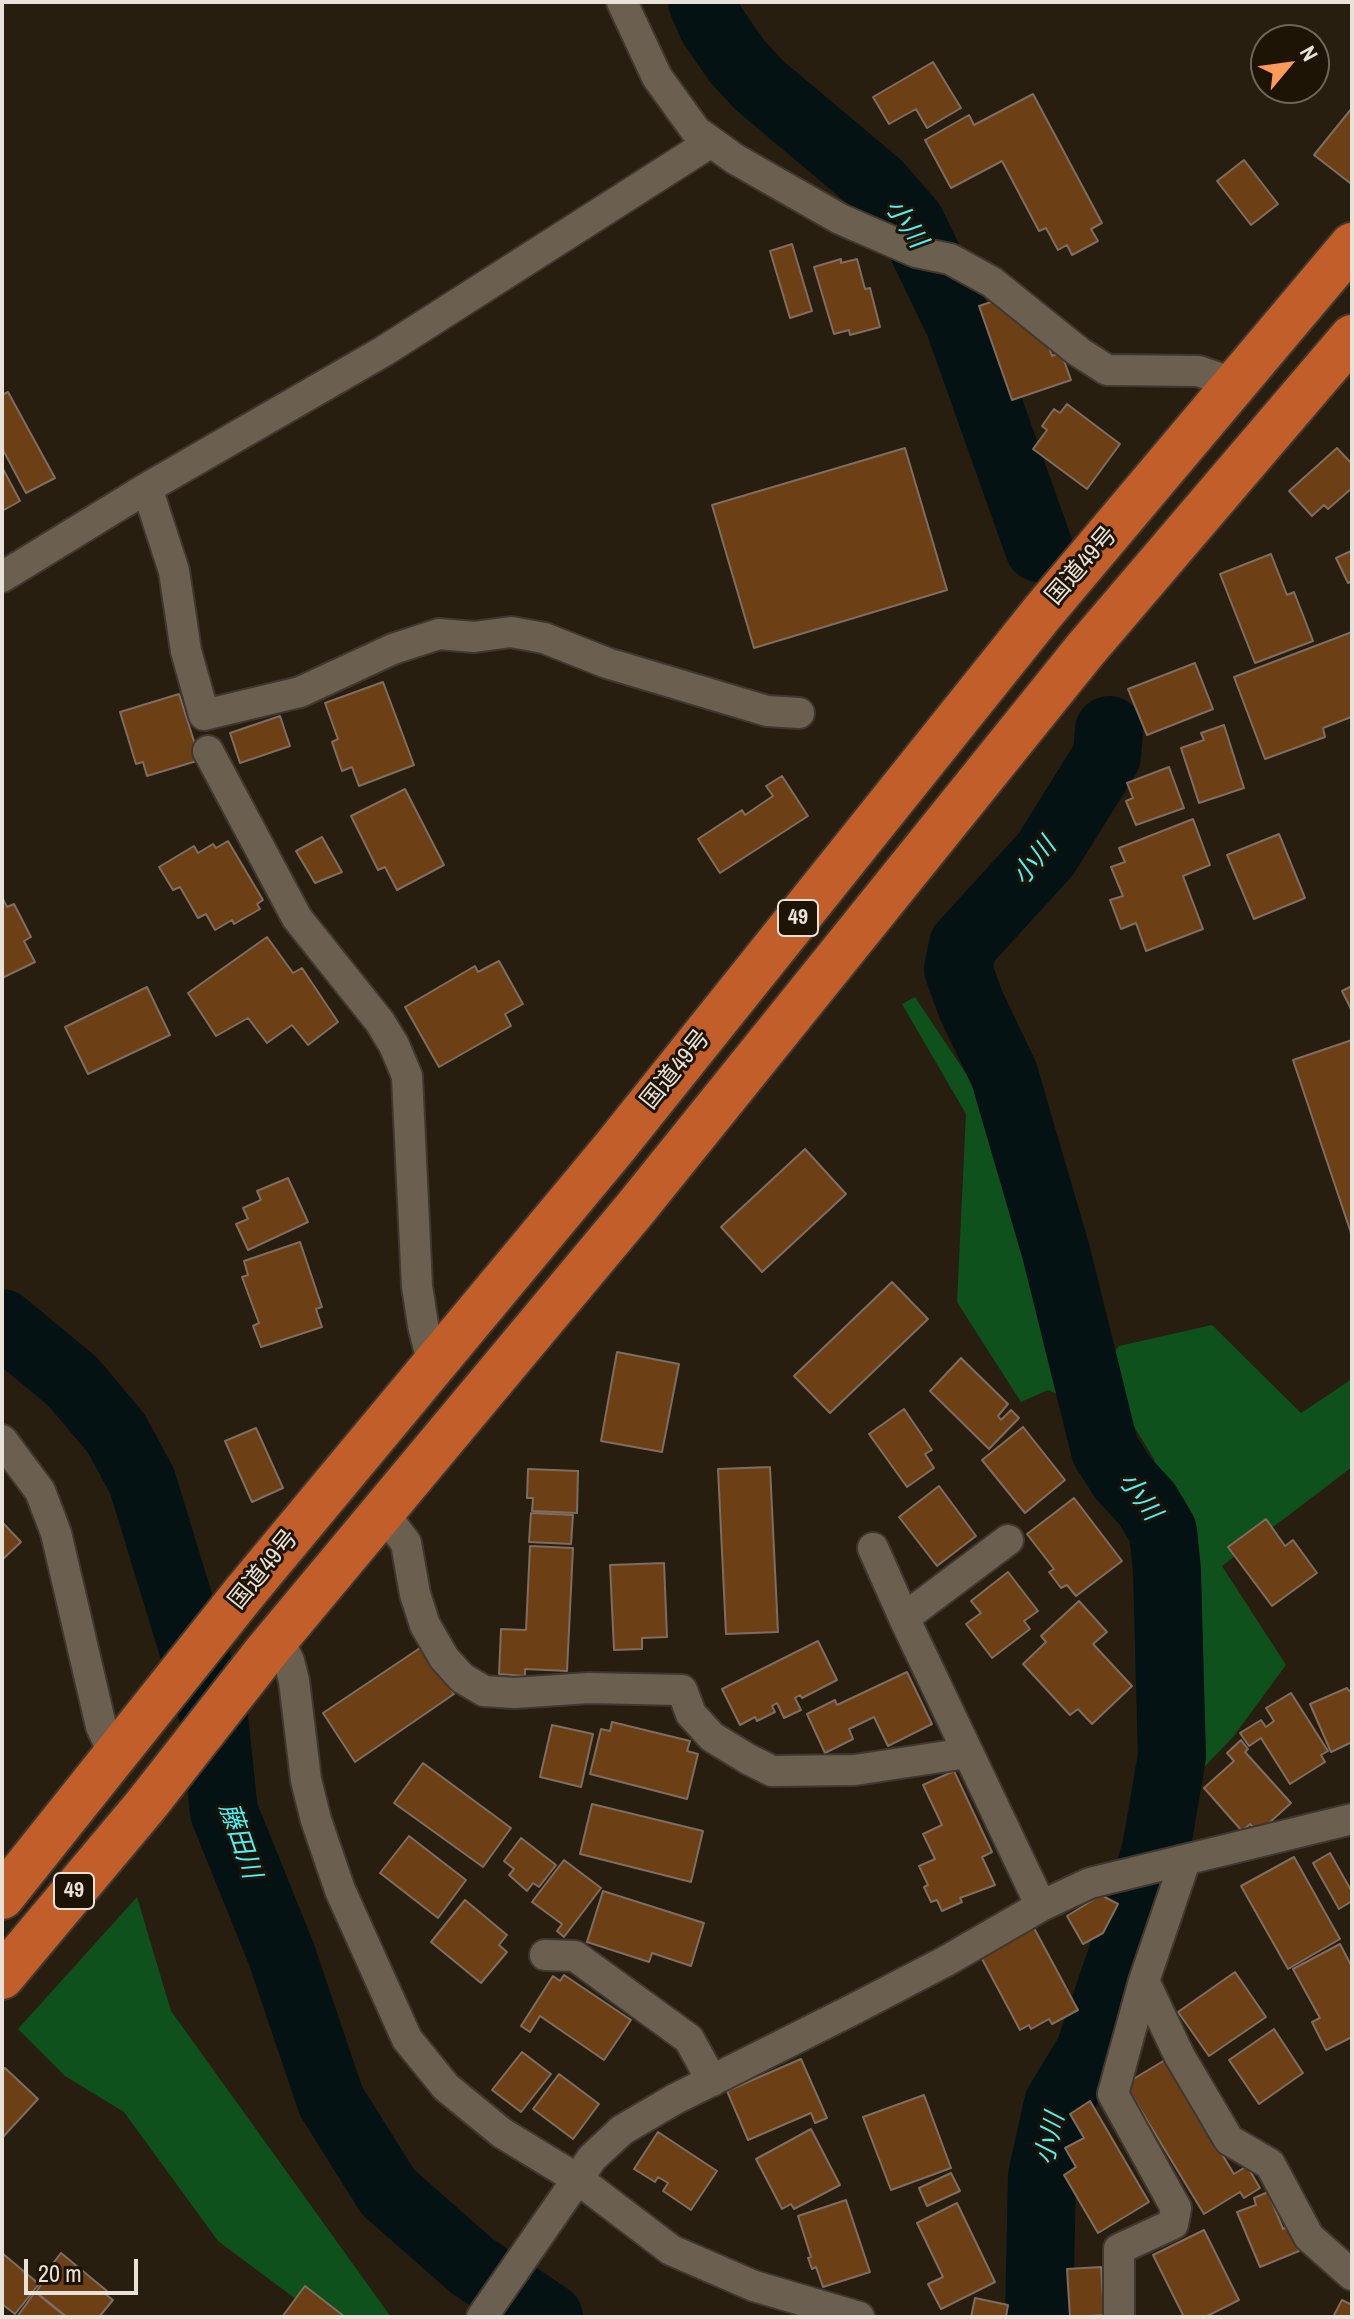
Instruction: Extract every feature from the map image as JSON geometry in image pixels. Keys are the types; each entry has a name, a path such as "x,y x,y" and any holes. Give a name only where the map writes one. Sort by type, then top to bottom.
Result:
{"highway":[{"name":"国道49号","path":"2,1897 245,1592 614,1148 1043,612 1352,245"},
{"name":"49","path":"2,1977 146,1805 271,1645 635,1209 1085,650 1352,337"}],"street":[{"path":"622,2 657,77 696,131 735,159 840,219 916,252 950,259 992,282 1079,352 1107,370 1198,371 1237,384"},
{"path":"2,577 147,488 384,351 711,142"},
{"path":"147,488 174,571 186,651 204,715 300,692 393,649 439,634 474,637 511,632 544,638 607,663 767,711 799,713"},
{"path":"208,751 297,918 380,1022 407,1076 417,1286 433,1365"},
{"path":"2,1440 40,1491 56,1533 101,1726 119,1753"},
{"path":"382,1511 406,1543 415,1594 444,1658 462,1678 484,1691 514,1693 589,1688 682,1690 691,1714 712,1737 772,1771 855,1770 967,1753"},
{"path":"904,1618 1008,1540"},
{"path":"873,1548 1041,1906"},
{"path":"271,1645 289,1661 306,1780 316,1820 350,1914 407,2039 446,2087 502,2133 579,2180 671,2250 754,2286 859,2317"},
{"path":"482,2317 592,2158 622,2130 675,2099 946,1961 1041,1906 1090,1883 1352,1819"},
{"path":"1119,2317 1119,2249 1173,2224 1176,2208 1113,2094 1176,1863"},
{"path":"545,1955 575,1956 689,2039 712,2081"},
{"path":"1144,1981 1179,2055 1229,2140 1270,2164 1309,2237 1352,2275"}],"green space":[{"path":"915,997 965,1072 1003,1106 1075,1401 1048,1390 1021,1402 957,1302 966,1114 902,1004"},
{"path":"1212,1325 1301,1413 1352,1379 1352,1467 1222,1566 1286,1665 1233,1737 1189,1783 1199,1681 1186,1620 1173,1522 1154,1459 1127,1415 1108,1362 1119,1346"},
{"path":"137,1897 171,2011 391,2317 320,2317 218,2241 124,2112 65,2076 18,2029"}],"building":[{"path":"933,62 961,108 927,128 916,109 889,124 873,97"},
{"path":"1033,94 1102,223 1091,229 1098,241 1072,255 1067,245 1058,250 1046,228 1039,231 1002,161 951,188 925,140 969,115 974,125"},
{"path":"1352,108 1352,181 1350,183 1314,155"},
{"path":"1244,160 1278,204 1251,225 1217,181"},
{"path":"792,244 812,311 790,318 770,251"},
{"path":"841,259 841,263 857,259 865,289 870,288 880,327 850,335 849,330 834,334 814,267"},
{"path":"997,300 1017,313 1022,325 1030,322 1044,332 1052,356 1061,352 1071,380 1012,400 979,306"},
{"path":"8,392 55,478 26,493 2,448 2,395"},
{"path":"1067,404 1120,444 1087,489 1033,449 1047,430 1042,426 1054,409 1060,413"},
{"path":"905,448 947,590 754,648 712,505"},
{"path":"1337,448 1352,464 1352,488 1328,509 1324,505 1312,516 1289,491"},
{"path":"2,467 20,501 2,511"},
{"path":"1351,551 1352,581 1348,583 1336,558"},
{"path":"1271,554 1287,595 1294,592 1313,641 1255,663 1220,574"},
{"path":"1352,632 1352,720 1351,717 1323,728 1325,737 1265,759 1234,677"},
{"path":"1195,663 1213,709 1147,735 1128,689"},
{"path":"383,682 414,765 359,786 352,767 342,771 332,742 338,739 325,703"},
{"path":"179,694 200,760 147,776 143,762 136,764 120,712"},
{"path":"280,716 290,746 240,763 230,733"},
{"path":"1224,725 1244,788 1199,803 1181,748 1204,740 1201,733"},
{"path":"1169,767 1184,808 1136,825 1126,801 1133,798 1127,783"},
{"path":"782,776 808,816 720,873 698,839 742,810 745,815 773,796 766,786"},
{"path":"405,789 444,865 397,890 385,867 378,870 351,816"},
{"path":"1193,819 1210,865 1183,876 1203,929 1146,951 1136,923 1121,929 1110,900 1123,896 1111,867 1125,862 1119,848"},
{"path":"1279,834 1305,898 1254,919 1227,855"},
{"path":"322,837 342,872 315,883 296,851"},
{"path":"228,841 263,900 257,904 260,909 234,924 232,920 215,930 206,914 198,918 180,887 173,890 159,867 194,846 198,853 213,844 216,848"},
{"path":"2,897 7,907 14,904 31,937 24,941 35,962 2,978"},
{"path":"267,937 293,973 302,968 338,1022 308,1045 292,1025 267,1043 248,1018 216,1036 188,993"},
{"path":"499,961 523,1004 505,1014 511,1026 439,1067 405,1007 475,966 478,972"},
{"path":"1352,986 1352,1011 1342,991"},
{"path":"147,987 170,1035 88,1074 65,1027"},
{"path":"1352,1040 1352,1233 1351,1233 1293,1060"},
{"path":"805,1149 846,1194 762,1272 721,1227"},
{"path":"288,1178 308,1222 248,1250 236,1224 248,1219 243,1208 261,1200 257,1191"},
{"path":"300,1242 322,1307 316,1309 322,1327 261,1347 253,1326 259,1323 242,1277 248,1275 244,1261"},
{"path":"892,1282 928,1319 830,1413 794,1376"},
{"path":"617,1352 679,1364 662,1452 601,1441"},
{"path":"961,1358 1008,1404 998,1416 1001,1420 1011,1410 1019,1418 989,1449 930,1391"},
{"path":"904,1409 932,1450 925,1454 934,1468 907,1487 869,1434"},
{"path":"1023,1427 1065,1480 1025,1513 982,1460"},
{"path":"256,1428 283,1488 252,1502 225,1441"},
{"path":"770,1467 778,1632 726,1634 718,1469"},
{"path":"528,1469 578,1471 577,1513 532,1511 533,1498 527,1498"},
{"path":"939,1486 976,1536 937,1566 899,1517"},
{"path":"1074,1498 1122,1561 1076,1596 1067,1585 1061,1588 1049,1572 1054,1569 1027,1534"},
{"path":"531,1513 573,1515 571,1544 529,1542"},
{"path":"1266,1519 1285,1546 1293,1540 1317,1573 1272,1606 1228,1547"},
{"path":"2,1522 21,1542 2,1560"},
{"path":"530,1546 573,1548 567,1671 525,1669 525,1676 499,1674 501,1629 526,1630"},
{"path":"664,1563 667,1637 642,1638 642,1649 614,1650 610,1565"},
{"path":"1008,1572 1038,1611 1024,1621 1030,1629 992,1658 966,1624 981,1613 971,1601"},
{"path":"1079,1601 1107,1632 1093,1644 1132,1686 1092,1724 1078,1709 1070,1715 1023,1664 1046,1642 1041,1636"},
{"path":"818,1641 837,1680 802,1698 800,1695 795,1698 801,1710 784,1718 777,1703 772,1706 775,1712 740,1725 722,1689"},
{"path":"423,1646 454,1694 355,1762 323,1713"},
{"path":"907,1672 932,1724 888,1746 874,1717 849,1729 853,1739 825,1753 807,1714 835,1700 837,1705"},
{"path":"1347,1688 1352,1690 1352,1742 1331,1752 1310,1704"},
{"path":"1291,1693 1328,1751 1321,1755 1325,1762 1290,1784 1261,1738 1249,1746 1240,1733 1261,1720 1266,1727 1274,1721 1266,1708"},
{"path":"612,1722 690,1741 687,1751 698,1754 687,1799 590,1774 601,1729 610,1731"},
{"path":"552,1725 593,1734 581,1787 540,1777"},
{"path":"1241,1740 1248,1749 1245,1752 1291,1803 1258,1833 1250,1824 1242,1831 1204,1788 1234,1761 1227,1753"},
{"path":"423,1763 511,1828 483,1867 394,1803"},
{"path":"954,1771 992,1852 982,1857 995,1885 960,1898 962,1902 942,1911 937,1900 931,1902 924,1887 928,1885 919,1866 935,1859 923,1834 942,1825 923,1785"},
{"path":"592,1804 703,1831 691,1882 580,1854"},
{"path":"409,1836 466,1880 438,1918 380,1873"},
{"path":"521,1838 556,1865 539,1887 533,1883 527,1891 509,1875 514,1869 504,1861"},
{"path":"1330,1853 1352,1892 1352,1901 1339,1909 1313,1863"},
{"path":"1294,1857 1340,1939 1288,1969 1241,1886"},
{"path":"564,1860 601,1888 564,1937 557,1931 562,1924 532,1902"},
{"path":"603,1891 704,1923 691,1966 652,1953 649,1962 587,1942"},
{"path":"1101,1895 1118,1904 1103,1933 1083,1944 1067,1916"},
{"path":"465,1900 507,1935 499,1945 507,1952 481,1983 431,1942"},
{"path":"1034,1928 1078,2010 1052,2024 1049,2019 1031,2029 1029,2025 1020,2030 981,1957"},
{"path":"1340,1944 1352,1967 1352,2037 1326,2050 1312,2022 1320,2018 1293,1969"},
{"path":"1235,1972 1266,2017 1209,2056 1178,2012"},
{"path":"564,1975 631,2020 604,2060 540,2016 530,2032 521,2026 553,1976 560,1981"},
{"path":"1274,2029 1303,2073 1259,2104 1229,2060"},
{"path":"522,2052 551,2074 521,2112 492,2090"},
{"path":"801,2059 827,2118 815,2123 811,2113 748,2140 727,2091"},
{"path":"1165,2060 1234,2174 1247,2166 1260,2188 1244,2198 1240,2192 1204,2214 1125,2084"},
{"path":"5,2068 38,2099 2,2138 2,2071"},
{"path":"559,2074 599,2104 573,2139 533,2109"},
{"path":"924,2095 951,2168 891,2190 863,2117"},
{"path":"1090,2101 1149,2202 1098,2233 1064,2175 1076,2167 1065,2148 1084,2138 1070,2114"},
{"path":"811,2129 840,2185 794,2209 791,2204 782,2209 756,2159"},
{"path":"658,2132 717,2171 691,2210 663,2191 668,2183 658,2177 655,2182 634,2169"},
{"path":"951,2173 960,2191 927,2206 919,2188"},
{"path":"1268,2192 1283,2229 1289,2226 1299,2251 1260,2267 1237,2212 1256,2205 1254,2198"},
{"path":"846,2200 870,2272 823,2287 816,2267 812,2269 808,2258 811,2257 798,2216"},
{"path":"957,2203 995,2282 941,2309 928,2284 943,2277 917,2223"},
{"path":"1204,2230 1239,2300 1205,2317 1184,2317 1153,2255"},
{"path":"2,2253 39,2284 15,2314 2,2304"},
{"path":"61,2253 107,2291 105,2294 113,2300 99,2317 67,2317 36,2292 43,2282 40,2280"},
{"path":"1101,2267 1104,2315 1070,2317 1067,2269"},
{"path":"305,2286 345,2317 282,2317"},
{"path":"35,2292 66,2317 17,2317"},
{"path":"975,2298 1008,2305 1006,2317 971,2317"},
{"path":"1342,2300 1352,2305 1352,2317 1333,2317"}],"waterway":[{"name":"小川","path":"702,2 712,25 737,61 759,85 878,185 911,223 959,323 1039,548"},
{"name":"小川","path":"1039,2317 1042,2176 1058,2104 1089,2053 1157,1844 1172,1756 1167,1571 1163,1531 1147,1504 1123,1478 1105,1450 1056,1252 1004,1074 971,1005 958,969 963,945 1046,854 1107,756 1109,730"},
{"name":"藤田川","path":"2,1323 73,1382 116,1433 142,1481 214,1717 224,1812 281,1953 331,2101 388,2192 472,2266 549,2317"}]}
